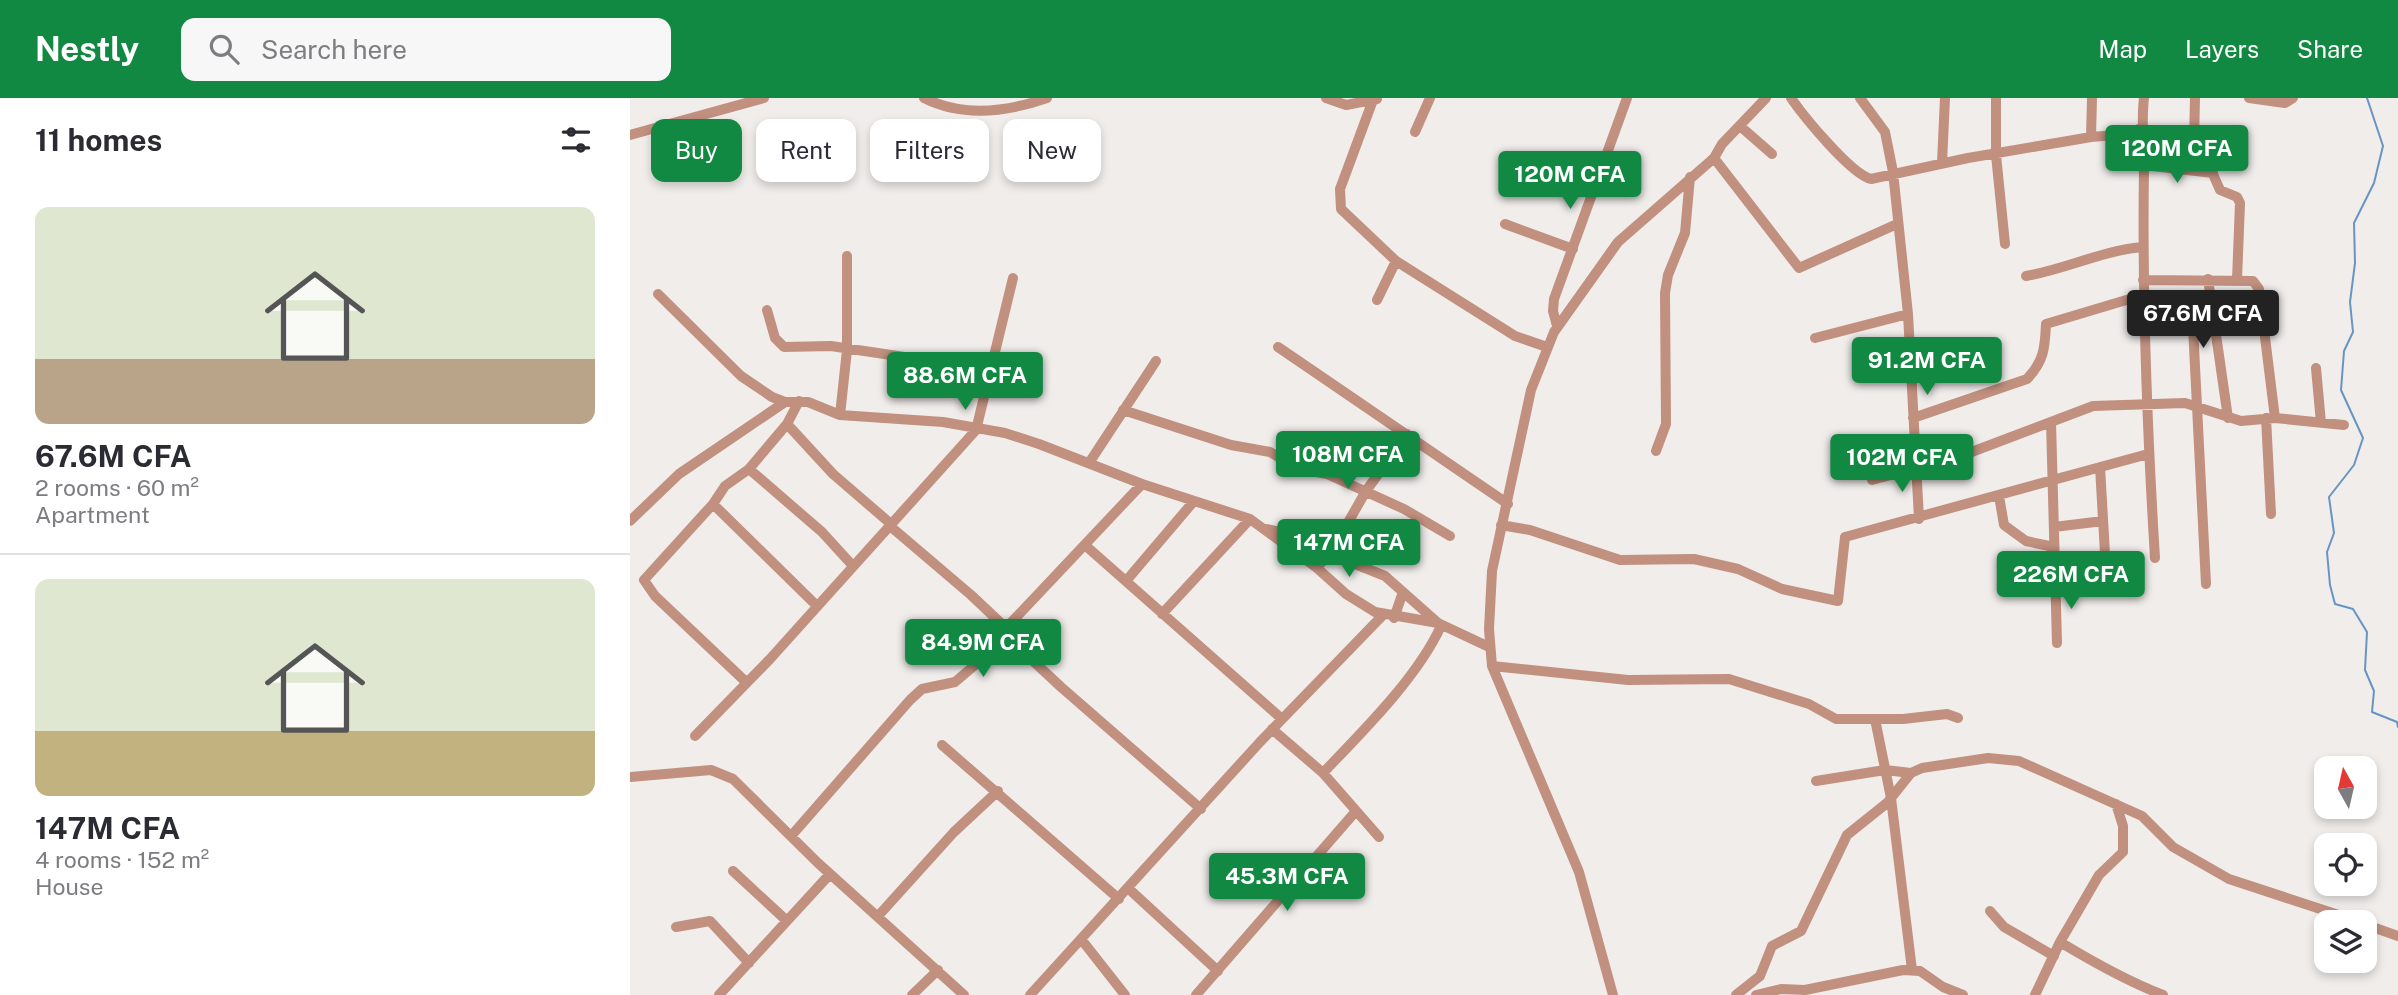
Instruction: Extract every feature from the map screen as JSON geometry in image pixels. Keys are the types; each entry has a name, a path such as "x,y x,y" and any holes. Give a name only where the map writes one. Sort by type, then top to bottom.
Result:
{"street":[{"path":"924,98 947,109 960,111 1014,107 1047,98"},
{"path":"1326,98 1346,104 1377,99"},
{"path":"1415,132 1430,98"},
{"path":"1558,326 1552,305 1626,98"},
{"path":"1613,995 1579,872 1492,666 1489,647 1492,572 1528,402 1547,347 1558,326 1618,242 1714,158 1766,98"},
{"path":"1791,98 1856,173 1871,178 2091,137 2128,135 2141,128"},
{"path":"1860,98 1885,132 1893,172 1896,224 1908,314 1919,519"},
{"path":"1942,163 1945,98"},
{"path":"1996,98 1996,155 2005,244"},
{"path":"2091,137 2092,98"},
{"path":"2144,98 2141,128 2144,165 2143,295 2148,454 2155,558"},
{"path":"2195,98 2194,142 2220,190 2237,197 2240,203 2237,280"},
{"path":"2248,98 2285,103 2293,98"},
{"path":"630,135 724,103 760,99"},
{"path":"1377,99 1354,145 1339,201 1347,216 1396,261 1515,336 1547,347"},
{"path":"1740,126 1772,153"},
{"path":"1714,158 1799,268 1896,224"},
{"path":"2144,165 2213,173"},
{"path":"1656,451 1666,424 1665,293 1668,275 1685,233 1690,177"},
{"path":"1505,224 1573,249"},
{"path":"2026,276 2058,271 2077,261 2143,247"},
{"path":"840,415 847,350 847,256"},
{"path":"1377,300 1396,261"},
{"path":"695,736 976,430 1013,278"},
{"path":"2208,279 2228,418"},
{"path":"2143,280 2253,281 2259,289 2271,418 2271,514"},
{"path":"658,294 741,376 785,402"},
{"path":"1913,418 2027,379 2040,365 2045,352 2046,324 2143,295"},
{"path":"767,310 778,344 847,350 991,370"},
{"path":"1815,338 1908,314"},
{"path":"2193,327 2206,584"},
{"path":"1278,347 1508,504"},
{"path":"1089,463 1156,361"},
{"path":"2316,368 2320,423"},
{"path":"746,682 643,582 713,504 725,486 749,469 787,424 799,401"},
{"path":"630,521 679,474 785,402 799,401 822,405 840,415 943,422 976,430 1005,432 1142,484 1250,519 1317,568 1346,594 1389,616 1439,625 1489,647"},
{"path":"1872,480 1961,456 2093,406 2147,402 2197,405 2241,421 2271,418 2344,425"},
{"path":"1123,411 1231,445 1270,452 1296,468 1327,474 1366,491 1431,522 1450,536"},
{"path":"2051,422 2057,643"},
{"path":"787,424 833,474 1006,628 1018,647 1201,808"},
{"path":"1317,568 1330,552 1366,491 1407,434"},
{"path":"1501,525 1530,530 1620,560 1694,559 1738,569 1782,589 1838,601 1845,537 1919,519 2148,454"},
{"path":"2100,467 2106,571"},
{"path":"749,469 822,532 853,566"},
{"path":"792,835 849,774 910,700 922,690 955,682 975,665 1006,628 1142,484"},
{"path":"1999,496 2004,525 2026,541 2054,547"},
{"path":"1126,581 1194,502"},
{"path":"713,504 817,606"},
{"path":"1162,614 1250,519"},
{"path":"2054,527 2103,521"},
{"path":"1264,528 1318,541 1330,552 1385,576 1439,625"},
{"path":"1086,545 1282,719"},
{"path":"1030,995 1272,729 1389,616 1403,592"},
{"path":"1323,773 1372,722 1431,646 1439,625"},
{"path":"1492,666 1628,680 1729,679 1809,704 1836,719 1947,714 1958,718"},
{"path":"1875,719 1891,798 1912,970"},
{"path":"1272,729 1323,773 1379,837"},
{"path":"942,745 998,791 1057,848 1119,899"},
{"path":"1736,995 1760,976 1773,946 1801,931 1847,835 1891,798 1911,773 1922,768 1989,758 2019,761 2116,804 2142,816 2173,847 2229,879 2323,910"},
{"path":"631,778 711,770 724,773 744,786 830,874 879,915 964,995"},
{"path":"1816,781 1885,770 1911,773"},
{"path":"879,915 954,832 998,791"},
{"path":"2035,995 2060,942 2099,875 2123,852 2123,825 2116,804"},
{"path":"1196,995 1356,811"},
{"path":"733,871 787,921"},
{"path":"719,995 830,874"},
{"path":"1129,889 1218,971"},
{"path":"1990,911 2004,927 2054,956"},
{"path":"676,927 710,921 749,963"},
{"path":"2377,928 2398,936"},
{"path":"1081,939 1125,995"},
{"path":"2060,942 2132,983 2163,995"},
{"path":"912,995 938,970"},
{"path":"1756,995 1912,970 1920,971 1942,987 1963,995"}],"waterway":[{"path":"2367,98 2383,146 2374,183 2354,223 2355,263 2350,302 2353,332 2344,351 2341,390 2363,438 2354,465 2329,497 2334,533 2327,552 2335,604 2353,609 2367,632 2365,670 2374,691 2372,712 2397,722 2398,727"}]}
